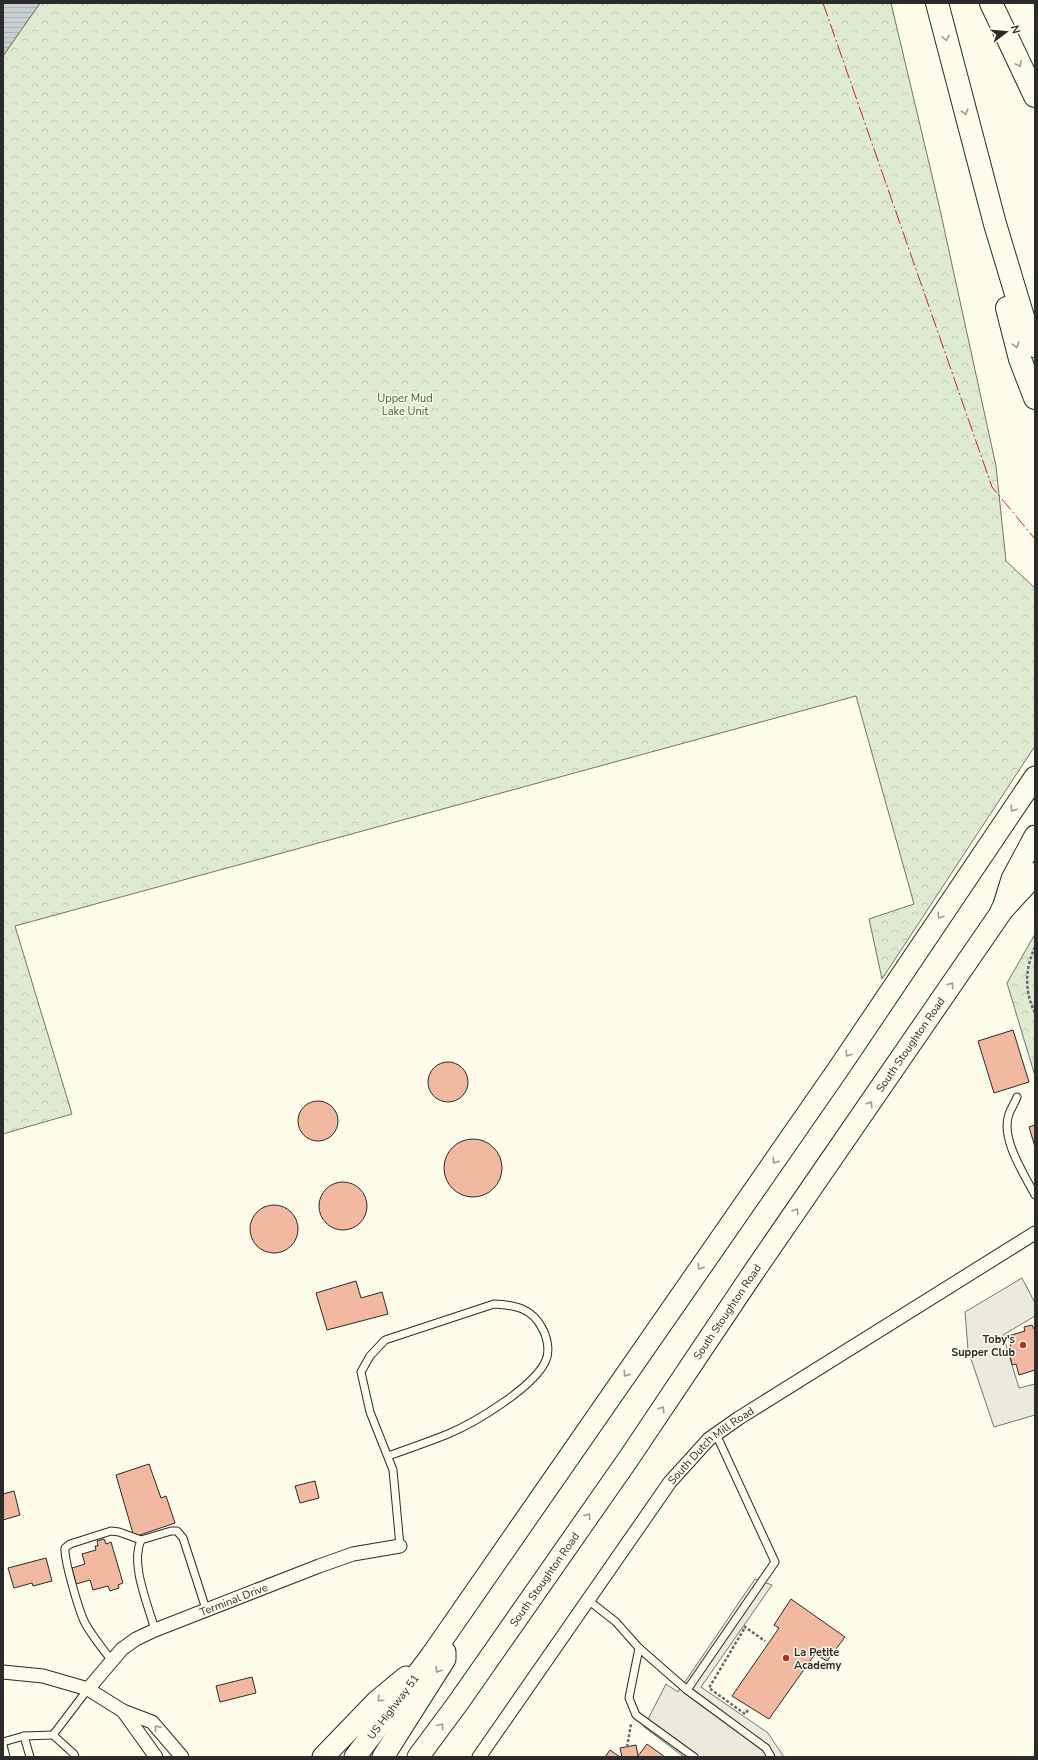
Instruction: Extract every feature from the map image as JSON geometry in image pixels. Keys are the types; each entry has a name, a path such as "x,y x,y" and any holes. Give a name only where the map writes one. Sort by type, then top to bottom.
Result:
{"highway":[{"path":"937,3 995,224 1023,317 1035,346"},
{"path":"991,3 1035,96"},
{"path":"995,224 1007,313 1020,358 1035,398"},
{"path":"1002,910 1035,874"}],"main road":[{"path":"323,1757 377,1701 431,1656 838,1068 1035,777"},
{"path":"1002,910 1012,879 1035,836"},
{"name":"South Stoughton Road","path":"418,1757 463,1697 629,1458 761,1261 1002,910 1035,866"},
{"path":"383,1757 445,1659 446,1633"},
{"name":"US Highway 51","path":"355,1757 431,1656"}],"street":[{"name":"South Dutch Mill Road","path":"479,1757 670,1482 709,1439 739,1418 1035,1232"},
{"name":"Terminal Drive","path":"88,1689 122,1650 155,1630 206,1609 353,1554 400,1546"},
{"path":"3,1672 44,1676 88,1689 123,1711 152,1722 182,1757"},
{"path":"123,1711 156,1757"}],"lane":[{"path":"1017,1097 1008,1115 1007,1134 1013,1150 1035,1195"},
{"path":"388,1456 449,1434 481,1417 507,1400 536,1375 547,1360 548,1347 545,1333 537,1319 524,1309 511,1305 494,1304 385,1340 370,1356 361,1372 370,1412 388,1456 394,1470 400,1546"},
{"path":"687,1690 775,1562 716,1434"},
{"path":"112,1661 85,1623 65,1553 65,1548 70,1544 111,1531 119,1532 141,1540 171,1531 177,1532 183,1538 206,1609"},
{"path":"141,1540 138,1548 138,1567 155,1630"},
{"path":"588,1600 616,1622 639,1648 687,1690 766,1748 771,1757"},
{"path":"639,1648 629,1698 636,1715 694,1757"},
{"path":"54,1735 88,1689"},
{"path":"3,1742 24,1736 54,1735 74,1754 75,1757"},
{"path":"24,1736 30,1757"},
{"path":"3,1745 6,1757"}],"path":[{"path":"1035,947 1030,958 1026,977 1027,992 1035,1012"},
{"path":"748,1710 745,1714 709,1688 749,1620"},
{"path":"745,1627 764,1641"},
{"path":"627,1747 631,1724 636,1728"}],"green space":[{"name":"Upper Mud Lake Unit","path":"40,3 891,3 939,205 996,466 1006,561 1035,588 1035,746 882,979 869,919 914,904 856,696 15,926 72,1114 3,1134 3,56"},
{"path":"1035,934 1035,1076 1007,983"}],"shaded area":[{"path":"3,3 40,3 3,56"},
{"path":"1022,1278 1035,1303 1035,1316 1003,1335 1019,1388 1035,1384 1035,1415 994,1427 968,1350 965,1312"},
{"path":"755,1579 772,1585 701,1687 768,1733 784,1757 684,1757 644,1727 666,1684 678,1692"}],"building":[{"path":"1013,1030 1029,1082 994,1093 978,1041"},
{"path":"452,1062 459,1065 465,1071 468,1082 467,1090 459,1099 452,1102 444,1102 437,1099 429,1090 428,1078 431,1071 440,1063"},
{"path":"322,1101 329,1104 335,1110 338,1121 337,1129 329,1138 322,1141 314,1141 307,1138 299,1129 298,1117 301,1110 310,1102"},
{"path":"1035,1125 1035,1147 1029,1127"},
{"path":"467,1139 479,1139 494,1147 502,1162 502,1174 494,1189 479,1197 467,1197 452,1189 444,1174 444,1162 452,1147"},
{"path":"343,1182 352,1184 360,1189 365,1197 367,1206 365,1215 360,1223 352,1228 343,1230 334,1228 326,1223 321,1215 319,1206 321,1197 326,1189 334,1184"},
{"path":"274,1205 283,1207 291,1212 296,1220 298,1229 296,1238 291,1246 283,1251 274,1253 265,1251 257,1246 252,1238 250,1229 252,1220 257,1212 265,1207"},
{"path":"356,1281 361,1298 382,1292 388,1314 327,1330 316,1293"},
{"name":"Toby's Supper Club","path":"1032,1325 1035,1329 1035,1370 1019,1375 1016,1364 1012,1365 1010,1355 1013,1354 1008,1336 1025,1331 1024,1327"},
{"path":"149,1464 161,1498 166,1496 175,1523 134,1537 116,1475"},
{"path":"315,1481 319,1498 300,1503 295,1486"},
{"path":"14,1491 20,1515 3,1520 3,1494"},
{"path":"104,1539 106,1544 111,1542 123,1583 118,1585 119,1588 110,1591 108,1586 93,1590 90,1580 76,1584 72,1568 85,1564 82,1554 96,1550 95,1546 98,1546 97,1541"},
{"path":"46,1558 52,1581 33,1586 32,1583 14,1588 8,1568"},
{"name":"La Petite Academy","path":"791,1599 845,1637 827,1661 815,1654 769,1719 732,1696 779,1628 774,1625"},
{"path":"252,1677 256,1693 220,1702 216,1686"},
{"path":"647,1744 665,1757 622,1757 620,1748 636,1745 638,1756"},
{"path":"610,1750 620,1757 605,1757"}],"power":[{"path":"823,3 992,487 1035,539"}],"place":[{"name":"Toby's Supper Club","path":"1023,1345"},
{"name":"La Petite Academy","path":"786,1658"}]}
